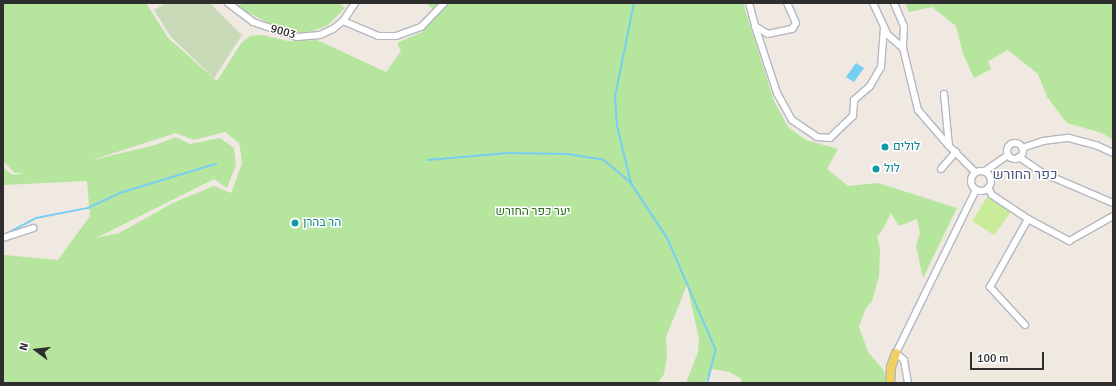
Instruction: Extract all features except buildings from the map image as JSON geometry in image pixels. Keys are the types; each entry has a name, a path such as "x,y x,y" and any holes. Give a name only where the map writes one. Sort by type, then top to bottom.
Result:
{"main road":[{"path":"890,383 891,367 896,353"}],"street":[{"name":"9003","path":"228,3 253,22 298,37 320,36 343,21 355,3"},
{"path":"343,21 378,36 396,36 422,27 444,3"},
{"path":"749,3 776,93 792,120 817,137 830,138 852,116 854,100 870,86 881,67 884,28"},
{"path":"755,26 768,34 792,28 796,23 787,3"},
{"path":"873,3 888,35 903,48"},
{"path":"894,3 904,26 903,48 918,110 949,146 975,172"},
{"path":"944,94 949,146"},
{"path":"1022,148 1043,141 1069,138 1091,143 1113,153"},
{"path":"1008,155 1008,147 1011,144 1016,143 1022,148"},
{"path":"1019,158 1022,148"},
{"path":"941,170 956,152"},
{"path":"975,172 985,171 1008,155"},
{"path":"1008,155 1012,158 1019,158 1043,172 1113,203"},
{"path":"985,171 991,179 988,188 992,195 1028,219 1069,241 1113,216"},
{"path":"975,172 970,181 976,190"},
{"path":"976,190 988,188"},
{"path":"908,383 904,360 896,353 976,190"},
{"path":"1025,325 990,287 1028,219"},
{"path":"3,238 33,228"}],"green space":[{"name":"יער כפר החורש","path":"3,3 146,3 168,38 217,81 242,42 251,36 262,35 288,41 317,40 386,72 401,51 397,43 422,32 437,13 426,3 743,3 774,101 788,127 806,140 838,149 827,169 848,186 878,183 957,208 923,278 916,246 920,233 917,219 899,226 891,213 882,231 877,236 880,248 879,276 872,301 866,308 859,327 868,352 884,371 886,383 740,383 742,379 729,372 712,369 705,383 686,383 698,352 699,339 687,285 666,337 667,355 664,374 658,383 3,383 3,252 4,255 58,260 90,216 87,181 3,185 3,168 13,175 25,173 15,173 3,161","holes":["225,132 239,143 242,164 231,193 214,186 173,203 119,233 96,238 214,179 227,188 236,165 234,148 220,138 190,144 176,137 155,145 89,161 176,133 194,140"]},
{"path":"166,3 210,3 242,35 214,78 171,37 154,10"},
{"path":"241,3 339,3 345,8 327,26 307,33 284,31 237,7"},
{"path":"905,3 1113,3 1113,140 1102,133 1067,123 1047,97 1038,74 1008,50 988,61 991,69 974,78 963,54 956,26 932,7 909,12"},
{"path":"987,197 1011,212 994,235 972,221"}],"water":[{"path":"856,63 864,68 854,82 846,77"}],"waterway":[{"path":"631,183 617,126 615,97 634,3"},
{"path":"428,160 508,153 568,154 604,160 631,183 668,239 716,350 708,383"},
{"path":"6,234 36,218 88,208 123,192 216,164"}],"place":[{"name":"לולים","path":"885,147"},
{"name":"לול","path":"876,169"},
{"name":"הר בהרן","path":"295,223"}],"district":[{"name":"כפר החורש","path":"1025,175"}]}
